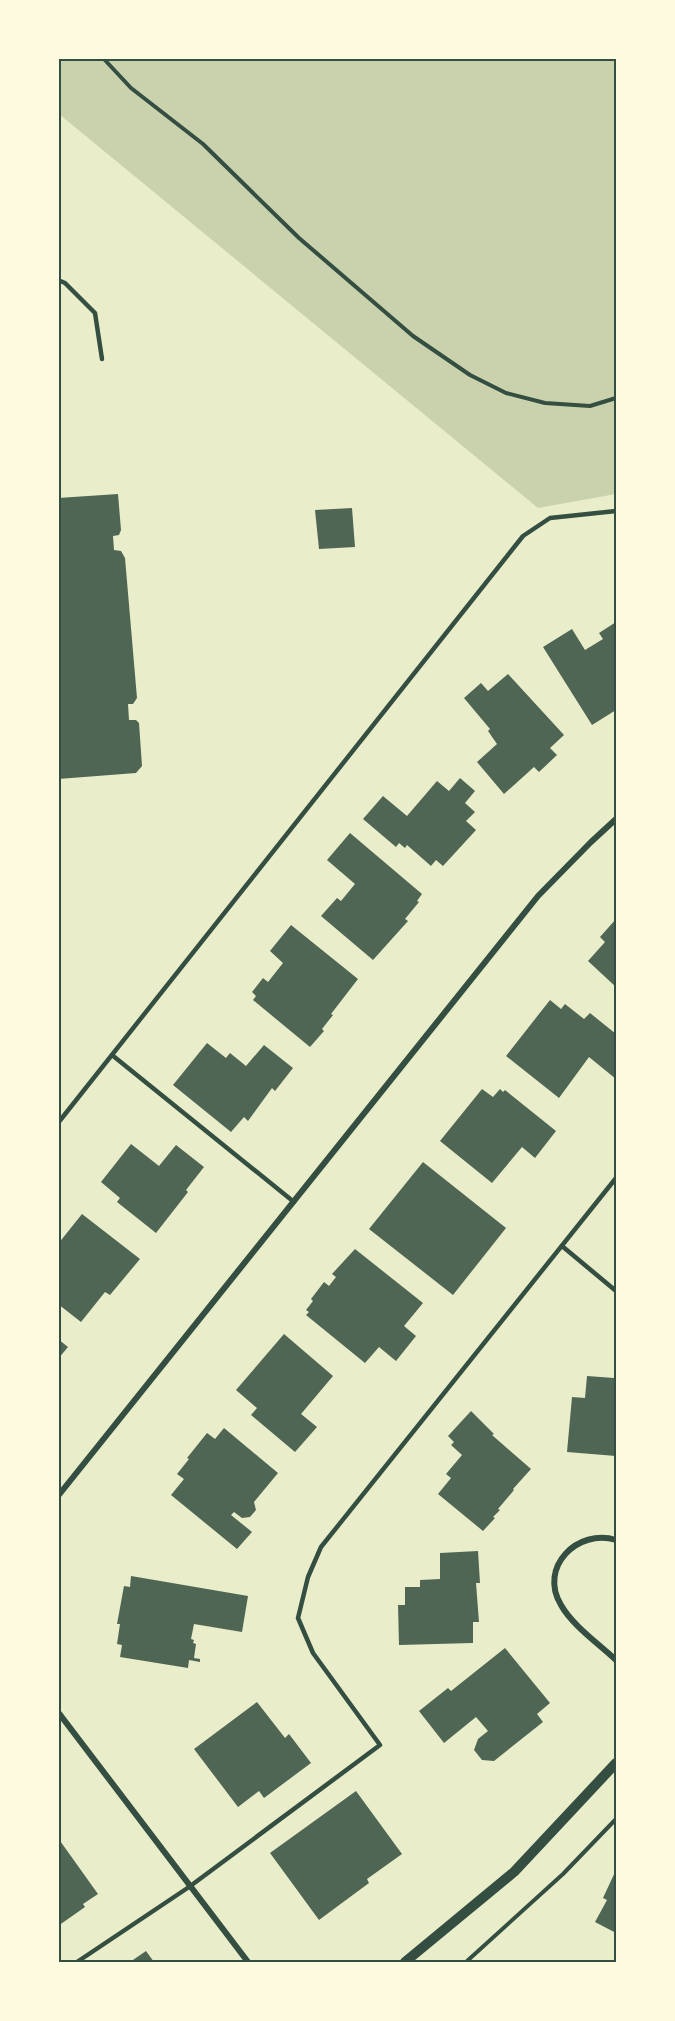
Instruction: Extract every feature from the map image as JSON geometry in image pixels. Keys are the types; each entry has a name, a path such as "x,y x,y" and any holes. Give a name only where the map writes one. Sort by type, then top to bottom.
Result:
{"street":[{"path":"58,1496 538,896 616,819"},
{"path":"616,1540 600,1536 584,1539 571,1547 561,1559 555,1573 555,1588 568,1616 616,1660"},
{"path":"58,1712 248,1962"},
{"path":"405,1962 514,1872 616,1763"}],"lane":[{"path":"58,280 65,283 94,313 102,359"},
{"path":"58,1123 523,536 550,518 616,511"},
{"path":"112,1055 294,1202"},
{"path":"77,1962 189,1887 380,1745 313,1653 298,1618 308,1577 321,1546 616,1178"},
{"path":"562,1246 616,1292"}],"path":[{"path":"103,58 131,88 203,144 298,238 413,336 470,375 506,393 545,403 590,406 616,398"},
{"path":"466,1962 563,1874 616,1819"}],"green space":[{"path":"58,59 616,59 616,494 538,508 59,114"}],"building":[{"path":"118,494 121,530 119,535 113,536 114,550 121,551 125,558 137,698 133,704 128,704 129,720 136,720 139,723 142,766 136,773 58,779 58,498"},
{"path":"352,508 355,547 319,549 315,510"},
{"path":"616,622 616,710 592,725 543,647 572,629 585,650 603,639 599,633"},
{"path":"508,674 564,735 550,748 557,755 539,772 534,767 504,794 477,762 497,744 488,731 490,729 464,698 481,683 488,691"},
{"path":"460,778 475,791 465,803 475,812 466,821 476,830 443,866 436,860 431,866 407,845 405,848 399,843 396,847 363,819 383,796 407,816 437,781 449,791"},
{"path":"350,833 422,894 417,901 419,902 405,919 408,921 373,960 321,916 337,898 341,901 355,884 327,860"},
{"path":"616,919 616,987 588,961 605,942 600,937"},
{"path":"291,925 358,979 331,1014 333,1015 322,1029 324,1031 310,1047 253,1000 256,996 252,992 263,978 268,982 283,963 270,951"},
{"path":"550,1000 561,1009 565,1004 584,1019 590,1013 616,1034 616,1079 589,1057 559,1098 506,1056"},
{"path":"207,1043 226,1058 230,1053 246,1066 264,1045 293,1068 275,1091 272,1088 248,1121 244,1117 231,1132 173,1085"},
{"path":"482,1089 493,1097 500,1089 503,1092 505,1090 556,1131 535,1158 522,1147 492,1183 440,1141"},
{"path":"131,1144 159,1166 176,1145 204,1167 156,1233 117,1202 120,1198 101,1182"},
{"path":"423,1162 506,1228 453,1295 369,1229"},
{"path":"82,1214 140,1259 110,1295 105,1292 81,1322 58,1304 58,1244"},
{"path":"355,1249 423,1303 404,1326 416,1336 396,1361 379,1347 365,1363 306,1315 309,1312 306,1310 313,1301 311,1299 324,1282 329,1286 336,1277 332,1274"},
{"path":"284,1334 333,1376 301,1414 317,1427 295,1452 251,1415 257,1408 236,1390"},
{"path":"58,1339 68,1347 58,1359"},
{"path":"587,1376 614,1378 616,1376 616,1456 567,1452 572,1397 585,1398"},
{"path":"471,1411 494,1434 492,1435 531,1469 513,1489 493,1517 495,1518 483,1531 438,1494 451,1478 446,1474 462,1455 451,1445 454,1442 448,1436"},
{"path":"224,1428 278,1473 254,1502 256,1510 250,1517 242,1518 234,1512 231,1515 252,1532 237,1549 171,1495 184,1479 177,1474 189,1459 187,1458 207,1433 215,1439"},
{"path":"478,1551 480,1583 476,1583 479,1622 473,1622 473,1643 399,1645 398,1605 405,1605 405,1587 420,1587 420,1580 440,1579 440,1553"},
{"path":"131,1576 248,1596 242,1632 194,1624 191,1639 196,1644 194,1658 200,1659 200,1662 189,1660 188,1668 120,1657 122,1645 117,1644 120,1624 117,1624 124,1586 130,1587"},
{"path":"505,1648 550,1703 537,1714 543,1722 494,1761 482,1760 474,1750 478,1739 488,1731 476,1717 444,1743 419,1711 448,1688 451,1691"},
{"path":"257,1702 285,1738 289,1734 311,1763 264,1798 259,1791 238,1807 194,1749"},
{"path":"356,1791 402,1854 367,1879 369,1883 319,1920 270,1853"},
{"path":"58,1838 98,1894 83,1904 85,1907 58,1926"},
{"path":"616,1870 616,1933 595,1922 607,1900 603,1898"},
{"path":"146,1951 154,1962 130,1962"}]}
